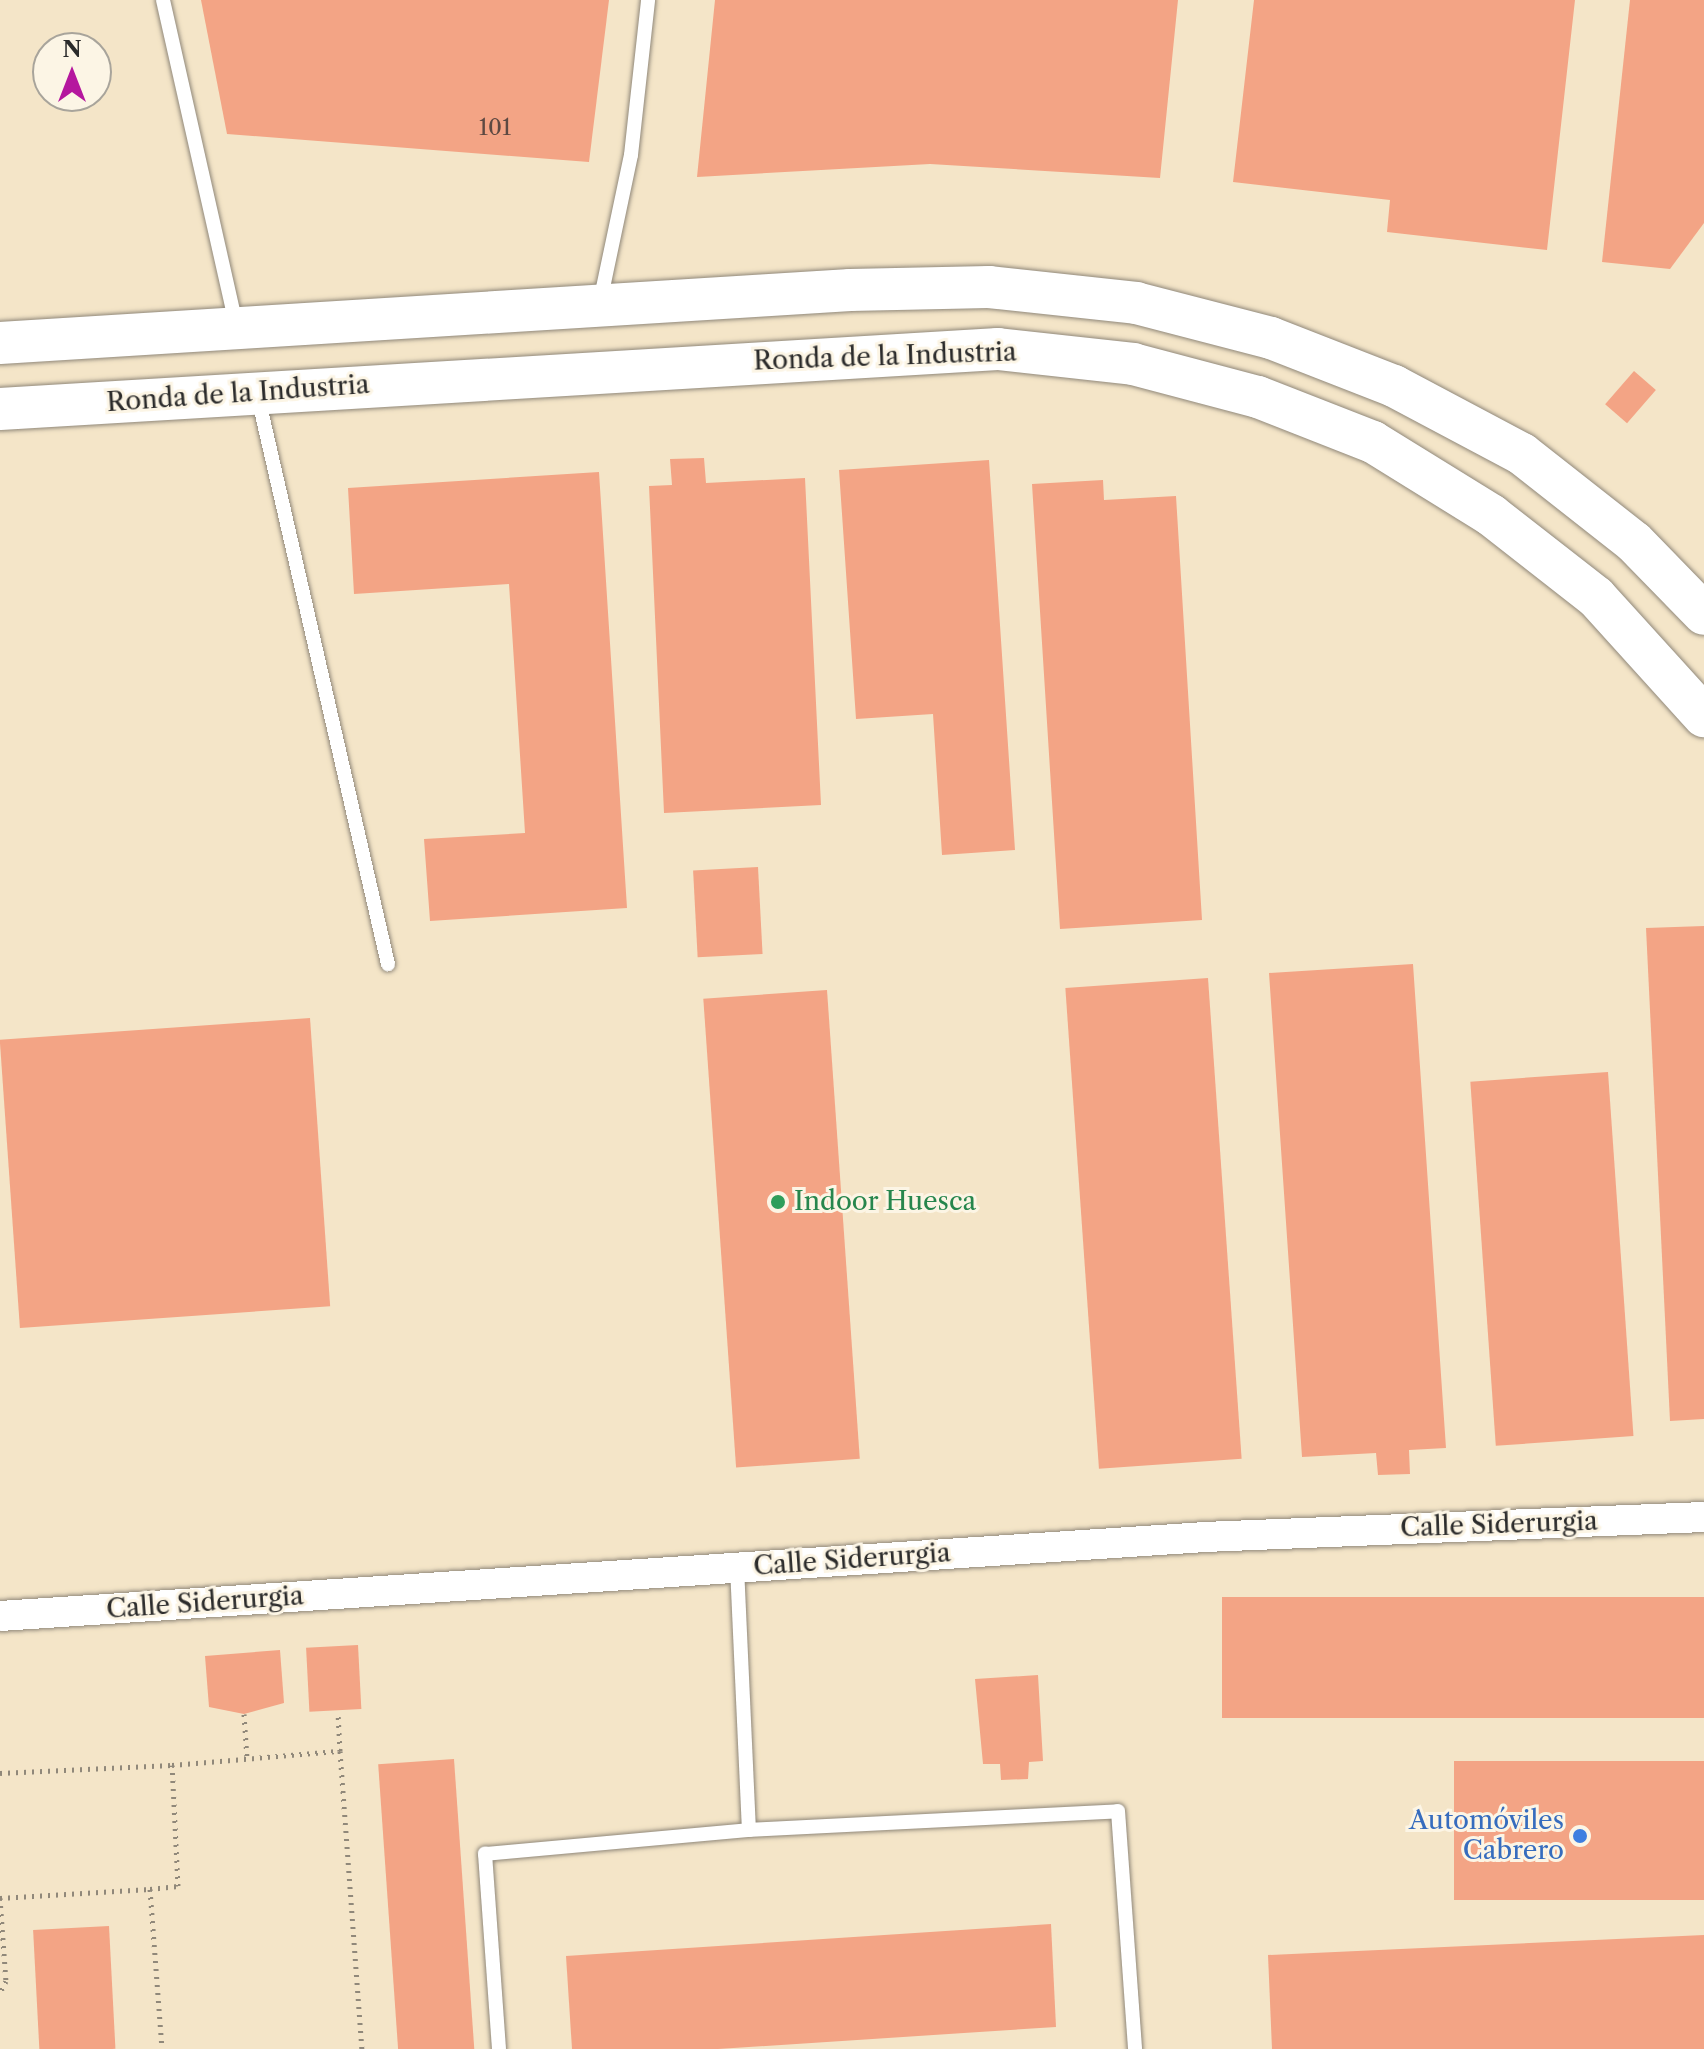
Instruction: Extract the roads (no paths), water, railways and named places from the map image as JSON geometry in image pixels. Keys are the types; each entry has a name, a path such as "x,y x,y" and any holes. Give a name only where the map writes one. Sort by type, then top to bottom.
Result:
{"street":[{"path":"0,343 599,306 989,287 1136,303 1271,338 1394,386 1522,454 1634,542 1704,614"},
{"name":"Ronda de la Industria","path":"0,409 998,349 1133,364 1258,397 1373,442 1467,500 1596,597 1704,716"},
{"name":"Calle Siderurgia","path":"0,1616 1204,1537 1704,1517"}],"lane":[{"path":"163,0 237,329"},
{"path":"599,306 631,155 648,0"},
{"path":"257,393 388,964"},
{"path":"737,1567 749,1830"},
{"path":"499,2049 485,1854 749,1830 1118,1811 1135,2049"}],"place":[{"name":"Indoor Huesca","path":"778,1202"},
{"name":"Automóviles Cabrero","path":"1580,1836"}]}
